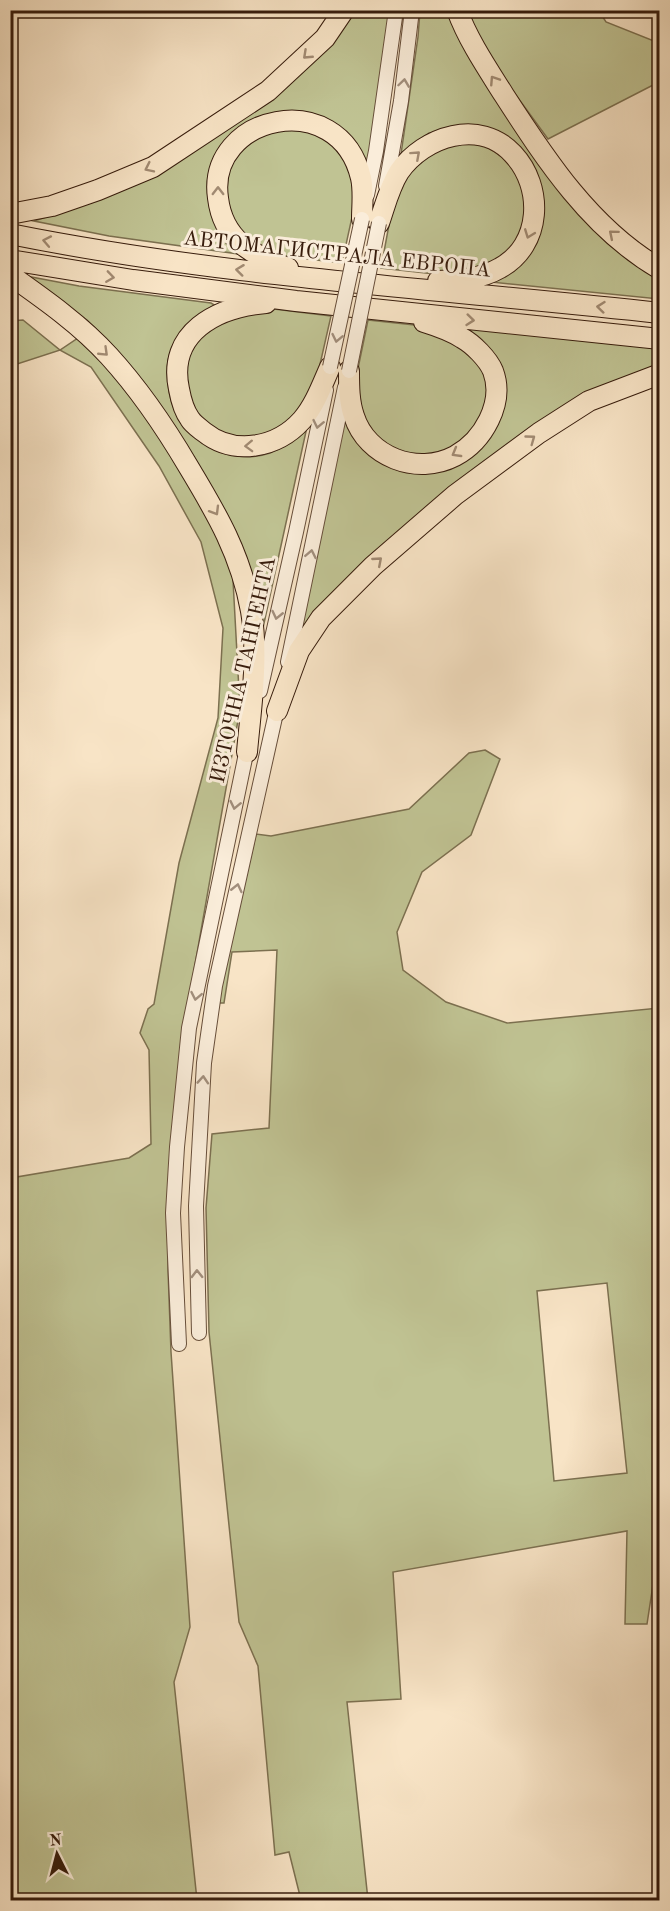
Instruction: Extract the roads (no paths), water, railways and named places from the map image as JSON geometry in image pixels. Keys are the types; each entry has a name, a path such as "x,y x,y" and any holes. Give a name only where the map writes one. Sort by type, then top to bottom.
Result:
{"highway":[{"path":"10,214 52,206 153,167 268,92 325,38 344,10"},
{"path":"457,10 482,61 566,186 606,228 644,260 660,269"},
{"path":"315,279 261,258 244,247 227,229 219,210 216,190 226,154 241,138 256,128 277,121 301,120 328,129 350,151 361,178 371,221"},
{"path":"371,221 400,172 413,156 430,142 453,134 476,135 496,141 513,153 525,171 533,192 535,212 531,234 520,252 501,268 465,279 390,286"},
{"name":"АВТОМАГИСТРАЛА ЕВРОПА","path":"10,234 141,258 315,279 660,313"},
{"path":"10,260 122,279 296,302 660,339"},
{"path":"10,275 66,317 108,354 144,396 222,523 241,568 251,613 255,657 247,752"},
{"path":"296,302 260,304 231,309 208,320 190,334 178,354 176,377 181,401 191,421 206,434 222,443 258,446 272,442 287,434 303,419 340,369 349,390 354,417 369,443 387,456 405,463 436,462 454,456 483,431 493,412 496,394 493,371 482,355 463,338 384,310"},
{"path":"277,711 299,651 321,618 373,566 454,495 539,433 589,401 660,374"}],"street":[{"name":"ИЗТОЧНА ТАНГЕНТА","path":"371,221 376,151 396,10"},
{"name":"ИЗТОЧНА ТАНГЕНТА","path":"200,1333 196,1206 204,1063 225,941 296,626 340,369 371,221 401,101 412,10"},
{"name":"ИЗТОЧНА ТАНГЕНТА","path":"179,1344 173,1214 189,1028 296,532 340,369"}]}
